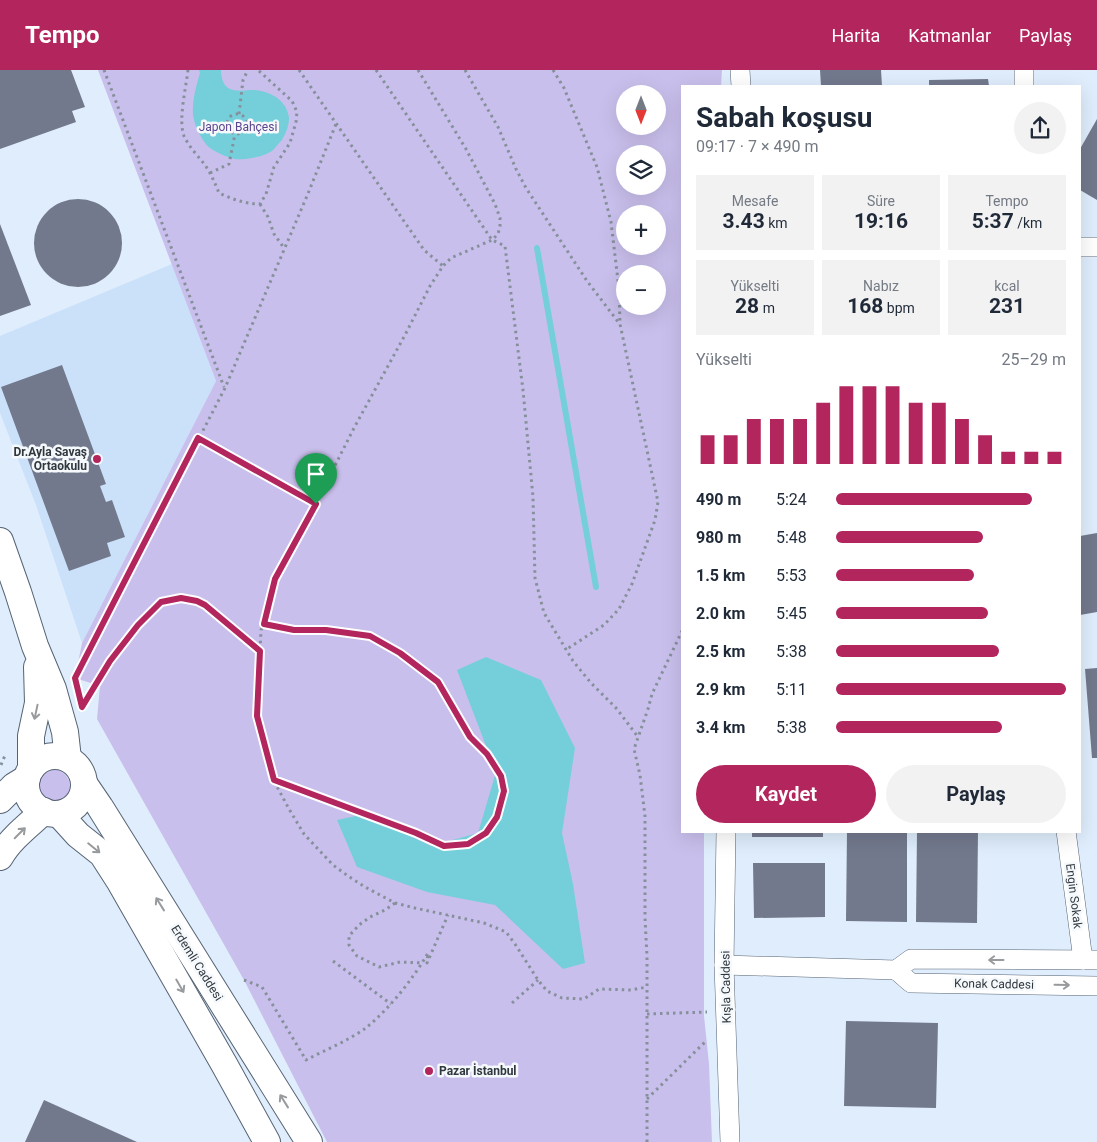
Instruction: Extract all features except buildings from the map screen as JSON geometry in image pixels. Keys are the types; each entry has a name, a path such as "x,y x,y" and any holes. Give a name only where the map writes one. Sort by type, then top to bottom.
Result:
{"main road":[{"path":"0,542 9,589 35,646 55,697 65,732 68,759"},
{"path":"35,646 38,671 38,703 31,736 27,788 30,798 36,806 52,813"},
{"path":"0,800 29,774 37,762 46,757 64,757 72,761 79,767 83,776 83,794 79,802 72,809 52,813 29,824 4,849 0,857"},
{"name":"Erdemli Caddesi","path":"84,785 100,807 310,1142"},
{"name":"Erdemli Caddesi","path":"52,813 102,854 120,882 268,1142"}],"street":[{"path":"1024,70 1024,85"},
{"path":"1081,247 1097,247"},
{"name":"Kışla Caddesi","path":"726,833 724,966 730,1142"},
{"name":"Engin Sokak","path":"1066,833 1090,960"},
{"name":"Konak Caddesi","path":"724,966 896,970 911,959 1090,960"},
{"name":"Konak Caddesi","path":"896,970 911,983 1097,986"}],"path":[{"path":"104,70 225,388"},
{"path":"188,70 181,122 184,136 210,173 219,193 232,200 260,204"},
{"path":"239,114 243,80 248,70"},
{"path":"258,70 292,101 297,112 290,143 274,167 266,194 260,204"},
{"path":"299,70 424,250 443,266"},
{"path":"376,70 492,240 504,246 523,390 533,496 534,578 544,613 573,661 591,683 618,709 638,737"},
{"path":"418,70 466,149 495,204 500,218 500,226 498,234 492,240 450,258 430,286 275,579 261,630 257,716 274,780 304,834 333,865 365,887 395,902 484,923 506,932 547,991 562,998 584,999 599,989 631,990 647,987"},
{"path":"465,70 498,127 526,188 587,281 620,324"},
{"path":"553,70 564,88 597,167 609,213 619,289 620,324 658,502 655,520 632,584 619,609 604,625 567,650"},
{"path":"239,114 246,121 246,128 242,133 235,134 228,128 227,122 232,115 239,114"},
{"path":"77,686 75,678 225,388 336,124"},
{"path":"210,173 229,164 235,134"},
{"path":"260,204 268,217 274,234 284,248"},
{"path":"198,438 316,504"},
{"path":"81,704 82,707 110,661 138,625 161,602 181,598 197,601 205,605 260,651"},
{"path":"264,624 294,630 326,630 370,636 400,653 438,682 470,737 487,754 501,776 504,791 497,817 486,833 468,844 444,846 416,833 274,780"},
{"path":"647,1142 648,957 645,918 645,816 640,775 634,749 652,694 681,633"},
{"path":"395,902 359,925 349,936 349,945 357,956 379,967 400,962 427,963"},
{"path":"427,963 448,915"},
{"path":"244,980 262,987 306,1060 366,1027 391,1004 418,971 428,953 427,963"},
{"path":"333,961 391,1004"},
{"path":"512,1003 538,980"},
{"path":"648,1014 707,1012"},
{"path":"647,1099 710,1037"}],"shaded area":[{"name":"Dr.Ayla Savaş Ortaokulu","path":"172,264 216,381 82,643 36,505 0,413 0,336"}],"green space":[{"name":"Japon Bahçesi","path":"98,70 722,70 721,85 681,85 681,833 704,833 704,1016 709,1064 712,1142 327,1142 244,980 97,719 100,686 75,678 82,643 216,381"},
{"path":"52,769 65,774 70,787 65,800 52,805 39,800 34,787 39,774"}],"water":[{"path":"199,70 221,70 223,81 230,89 266,92 281,101 288,112 288,124 282,140 272,151 254,158 235,159 212,150 204,142 193,115"},
{"path":"486,657 541,680 575,748 562,833 573,884 585,963 563,969 495,905 427,892 357,867 337,820 365,814 431,846 478,833 496,772 457,670"}],"waterway":[{"path":"537,248 596,587"}],"place":[{"name":"Dr.Ayla Savaş Ortaokulu","path":"97,459"},
{"name":"Pazar İstanbul","path":"429,1071"}],"route":[{"path":"198,438 316,504 275,579 264,624 294,630 326,630 370,636 400,653 438,682 470,737 487,754 501,776 504,791 497,817 486,833 468,844 444,846 416,833 274,780 257,716 260,651 205,605 197,601 181,598 161,602 138,625 110,661 82,707 75,678 198,438"}]}
